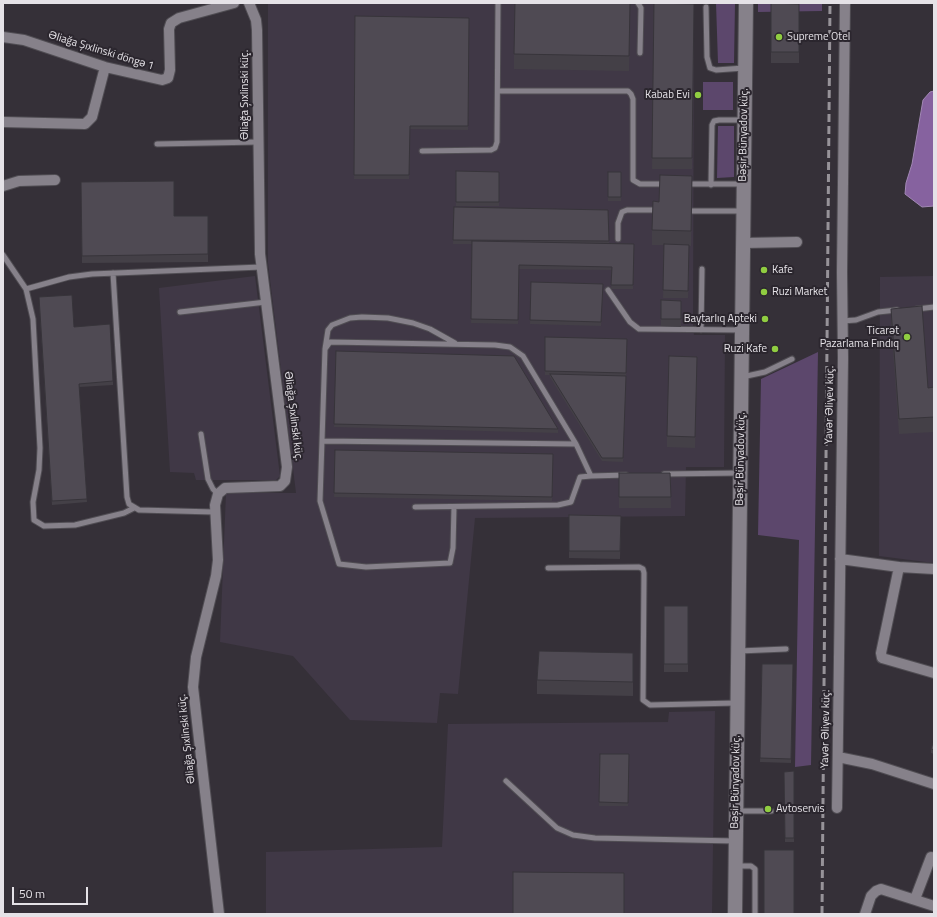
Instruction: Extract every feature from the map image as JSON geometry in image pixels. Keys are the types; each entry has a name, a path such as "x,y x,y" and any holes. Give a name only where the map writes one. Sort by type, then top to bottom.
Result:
{"street":[{"name":"Əliağa Şıxlinski döngə 1","path":"3,37 24,40 105,67 155,80 162,80 168,78 170,70 169,29 171,24 179,18 234,3"},
{"name":"Əliağa Şıxlinski küç.","path":"219,914 193,688 196,656 216,576 217,553 214,512 218,494 225,488 275,488 280,486 285,481 287,475 261,267 257,30 256,20 249,3"},
{"name":"Bəşir Bünyadov küç.","path":"735,914 746,3"},
{"name":"Yavər Əliyev küç.","path":"837,808 845,3"},
{"path":"3,122 84,124 92,117 105,67"},
{"path":"3,186 19,181 55,180"},
{"path":"743,243 797,242"},
{"path":"840,559 900,567 934,569"},
{"path":"900,567 881,654 882,658 934,673"},
{"path":"838,757 872,764 934,784"},
{"path":"915,899 931,857"},
{"path":"865,914 871,896 876,891 887,890 934,906"}],"lane":[{"path":"422,151 491,150 496,148 498,91 498,3"},
{"path":"638,3 641,8 640,53"},
{"path":"706,7 707,57 710,68 716,70 745,68"},
{"path":"498,91 628,91 633,99 633,180 640,184 671,184"},
{"path":"710,185 712,125 714,121 744,120"},
{"path":"157,144 258,142"},
{"path":"679,184 744,184"},
{"path":"618,239 618,223 622,212 627,210 659,210"},
{"path":"692,210 743,211"},
{"path":"3,255 26,289 33,319 40,448 39,470 33,502 34,520 44,526 76,526 124,513 134,508"},
{"path":"26,289 69,277 113,273 261,267"},
{"path":"701,330 702,269"},
{"path":"113,273 127,497 129,504 139,510 214,512"},
{"path":"608,290 630,322 639,329 742,330"},
{"path":"180,312 266,302"},
{"path":"911,309 934,307"},
{"path":"842,322 856,320 878,312 904,310"},
{"path":"454,507 453,548 450,563 366,567 339,564 320,501 325,349 328,330 332,324 350,318 388,318 413,323 430,329 456,344"},
{"path":"325,349 330,342 495,344 510,347 523,356 576,444 592,476"},
{"path":"741,378 765,372 792,359"},
{"path":"201,434 208,480 218,494"},
{"path":"322,441 576,444"},
{"path":"654,474 741,473"},
{"path":"415,508 558,505 571,502 580,477 631,475"},
{"path":"548,568 639,567 643,569 643,700 650,705 737,703"},
{"path":"738,651 786,649"},
{"path":"506,781 557,828 572,835 595,838 736,841"},
{"path":"736,811 771,811"},
{"path":"735,866 751,866 755,869 755,914"}],"shaded area":[{"path":"268,3 694,3 693,330 694,335 725,335 724,467 686,467 685,516 475,518 458,694 440,693 437,723 350,720 293,656 220,642 226,493 296,493 268,263"},
{"path":"716,3 735,3 734,63 718,63"},
{"path":"758,3 822,3 822,11 758,12"},
{"path":"703,82 733,82 733,110 703,110"},
{"path":"934,91 934,206 922,207 905,194 906,183 912,164 923,100 930,92"},
{"path":"718,126 734,126 734,177 717,178"},
{"path":"255,276 280,476 276,480 196,480 194,473 170,472 159,288"},
{"path":"934,276 934,563 879,556 880,277"},
{"path":"818,352 811,765 795,767 799,540 758,535 761,379"},
{"path":"715,711 712,914 266,914 266,852 442,847 448,724 668,722 669,712"}],"building":[{"path":"515,3 630,3 629,56 514,54"},
{"path":"654,3 694,4 692,158 652,158"},
{"path":"771,3 799,4 799,52 771,52"},
{"path":"355,16 469,18 468,126 410,126 409,175 354,175"},
{"path":"456,171 499,172 499,202 456,202"},
{"path":"608,172 621,172 621,197 608,197"},
{"path":"660,175 692,176 691,231 652,230 653,201 659,202"},
{"path":"174,181 174,216 208,216 208,254 82,256 81,182"},
{"path":"454,207 608,210 609,241 453,240"},
{"path":"472,241 634,244 633,285 611,285 612,267 519,265 518,320 471,319"},
{"path":"664,244 689,245 688,291 663,290"},
{"path":"531,282 603,284 601,322 530,320"},
{"path":"72,295 74,327 110,324 113,381 79,384 87,499 52,501 39,297"},
{"path":"661,300 681,301 681,319 661,319"},
{"path":"922,306 928,388 934,387 934,417 899,419 891,309"},
{"path":"545,337 627,339 626,373 545,371"},
{"path":"336,351 514,356 558,429 334,424"},
{"path":"669,356 697,357 695,437 667,436"},
{"path":"550,374 626,376 623,458 602,458"},
{"path":"335,450 553,454 552,497 334,493"},
{"path":"619,473 670,473 671,497 619,497"},
{"path":"569,515 621,516 620,551 569,551"},
{"path":"664,606 688,606 688,664 664,664"},
{"path":"539,651 633,653 633,682 537,680"},
{"path":"762,664 793,664 791,759 760,758"},
{"path":"934,740 934,750 931,749"},
{"path":"600,754 629,754 628,803 599,802"},
{"path":"794,771 794,838 785,838 784,772"},
{"path":"764,850 794,850 794,914 764,914"},
{"path":"513,872 624,873 624,914 513,914"}],"railway":[{"path":"822,914 830,3"}],"place":[{"name":"Supreme Otel","path":"779,37"},
{"name":"Kabab Evi","path":"698,95"},
{"name":"Kafe","path":"764,270"},
{"name":"Ruzi Market","path":"764,292"},
{"name":"Baytarlıq Apteki","path":"765,319"},
{"name":"Ticarət Pazarlama Fındıq","path":"907,337"},
{"name":"Ruzi Kafe","path":"775,349"},
{"name":"Avtoservis","path":"768,809"}]}
